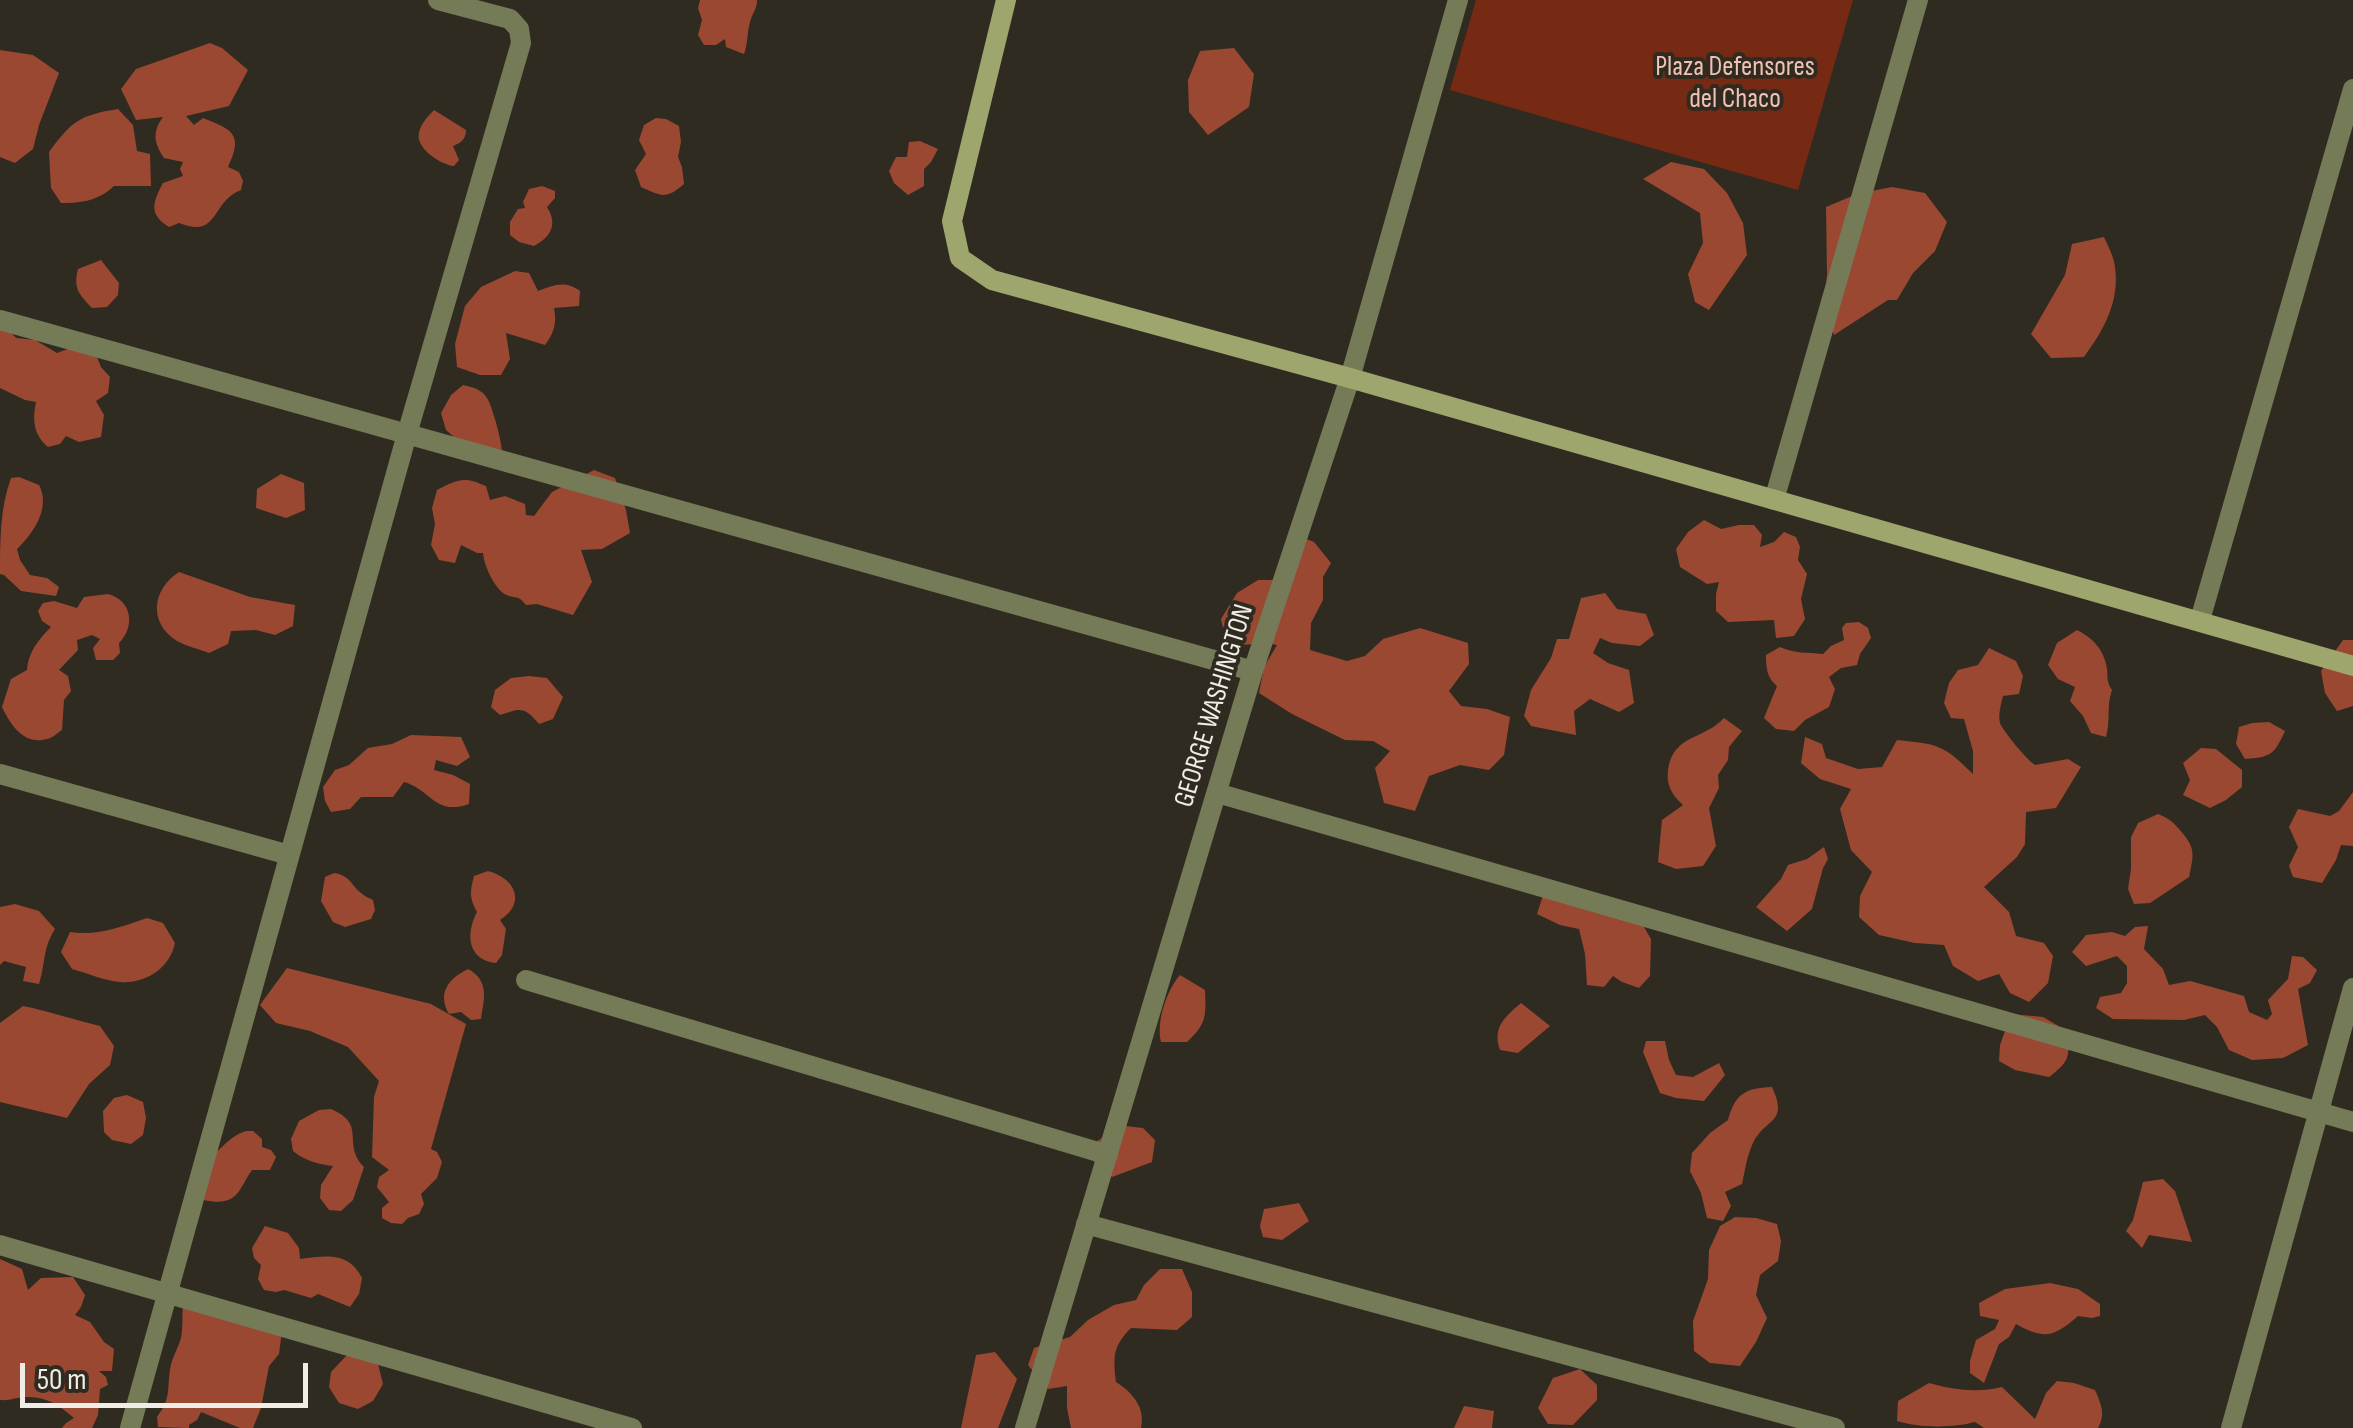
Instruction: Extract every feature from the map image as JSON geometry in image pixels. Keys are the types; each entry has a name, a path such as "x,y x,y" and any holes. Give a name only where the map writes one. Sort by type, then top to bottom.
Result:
{"street":[{"path":"130,1428 406,434 521,44 519,29 510,19 438,0"},
{"path":"1006,0 952,221 960,258 992,280 1350,378 2353,666"},
{"name":"GEORGE WASHINGTON","path":"1025,1428 1253,670 1350,378 1458,0"},
{"path":"1774,500 1918,0"},
{"path":"2200,620 2353,89"},
{"path":"0,320 1253,670"},
{"path":"0,774 290,855"},
{"path":"1218,793 2353,1122"},
{"path":"526,980 1108,1155"},
{"path":"2231,1428 2353,988"},
{"path":"1086,1224 1836,1428"},
{"path":"0,1245 632,1428"}],"green space":[{"name":"Plaza Defensores del Chaco","path":"1476,0 1853,0 1798,190 1450,90"}],"shaded area":[{"path":"700,0 757,0 744,54 726,47 725,39 716,45 704,45 698,35 702,20"},
{"path":"210,43 248,70 229,106 186,116 194,125 203,118 233,135 235,148 228,167 239,172 241,190 224,202 208,223 169,227 155,212 155,202 163,183 183,176 183,162 164,158 158,147 156,133 163,117 136,120 121,89 136,69"},
{"path":"1234,48 1254,74 1249,107 1208,135 1189,112 1188,80 1200,51"},
{"path":"0,50 33,55 59,73 33,149 15,163 0,157"},
{"path":"118,109 133,125 137,151 150,154 151,186 114,186 89,200 61,203 51,188 49,152 78,121"},
{"path":"434,110 466,130 463,140 453,146 459,160 454,166 430,155 419,139 421,127"},
{"path":"656,118 679,126 678,157 684,184 668,194 641,187 635,170 646,154 639,140 644,125"},
{"path":"920,141 938,149 924,169 924,186 908,195 894,183 889,171 896,157 907,157 909,142"},
{"path":"1671,162 1704,169 1727,193 1743,223 1747,255 1709,310 1695,302 1688,274 1703,243 1700,213 1643,179"},
{"path":"542,186 555,191 555,198 547,207 551,230 534,246 519,242 510,235 510,222 518,209 525,208 523,202 529,189"},
{"path":"1892,187 1925,193 1947,222 1935,251 1913,273 1897,300 1888,300 1834,335 1824,305 1826,207 1857,194"},
{"path":"2104,237 2116,280 2108,315 2084,357 2051,358 2031,334 2065,275 2072,244"},
{"path":"101,260 119,283 118,295 107,307 92,308 78,291 78,269"},
{"path":"515,271 529,273 538,291 559,285 575,288 580,291 579,306 554,308 554,328 545,345 506,333 510,359 501,375 480,375 457,367 455,344 465,306 481,287"},
{"path":"0,326 16,338 35,340 57,353 73,347 95,352 110,377 108,393 96,401 104,415 101,437 79,442 66,436 60,444 48,447 43,442 35,427 36,402 0,388"},
{"path":"463,385 482,392 488,400 502,452 460,442 446,430 441,413 451,395"},
{"path":"594,470 615,478 630,533 602,549 581,550 592,582 573,615 537,604 526,605 503,593 490,574 483,553 461,545 455,563 439,560 431,545 435,524 432,508 437,490 450,483 466,480 486,486 490,500 505,496 525,504 526,515 534,516 552,492"},
{"path":"281,474 304,483 305,510 286,518 256,508 257,489"},
{"path":"11,478 39,485 43,502 35,528 17,549 20,560 30,575 47,578 59,587 56,596 21,591 0,574 5,501"},
{"path":"1704,520 1721,529 1754,525 1762,535 1760,547 1774,542 1784,532 1796,537 1800,547 1798,560 1807,574 1801,599 1805,619 1794,636 1776,638 1774,620 1728,622 1716,611 1719,582 1707,584 1680,567 1676,549 1688,532"},
{"path":"1304,538 1314,542 1331,563 1323,577 1323,600 1311,623 1310,650 1347,661 1365,656 1383,639 1420,628 1468,643 1469,664 1449,691 1461,706 1510,717 1504,755 1489,770 1460,765 1429,776 1415,811 1384,803 1375,768 1390,751 1373,741 1345,740 1259,693 1264,667 1277,645 1227,646 1221,619 1237,593 1258,580 1285,580"},
{"path":"179,572 250,597 295,605 293,626 275,635 256,630 231,631 228,644 209,653 181,643 161,625 157,606 163,587"},
{"path":"1605,593 1617,609 1646,614 1654,635 1640,646 1600,638 1593,653 1629,670 1634,703 1619,712 1590,699 1574,711 1576,735 1531,726 1524,716 1531,690 1551,658 1557,639 1569,639 1581,598"},
{"path":"108,594 123,602 129,615 128,630 119,643 120,653 113,660 96,660 93,648 100,639 92,635 77,640 78,650 59,670 68,676 71,691 64,700 62,730 47,739 25,736 2,707 11,679 27,670 35,646 51,627 42,621 38,611 43,603 54,601 77,608 84,597"},
{"path":"1859,622 1868,628 1871,638 1857,665 1841,668 1829,677 1835,689 1829,707 1794,731 1776,729 1764,718 1777,686 1768,673 1766,655 1780,647 1823,654 1844,640 1842,628 1846,623"},
{"path":"2077,630 2096,644 2106,664 2112,690 2106,737 2091,733 2070,701 2075,687 2058,679 2048,665 2057,643"},
{"path":"2343,640 2353,640 2353,706 2337,711 2325,693 2321,671"},
{"path":"1989,648 2016,661 2023,676 2019,694 2003,696 2000,723 2010,738 2035,765 2068,759 2081,767 2056,808 2026,812 2025,844 2017,857 1984,887 2009,912 2016,936 2044,943 2053,956 2048,983 2029,1002 2010,993 1999,974 1978,981 1953,966 1944,945 1879,935 1859,917 1860,896 1872,872 1851,850 1840,809 1851,789 1820,779 1801,763 1805,737 1822,744 1826,758 1858,769 1882,767 1897,740 1940,748 1973,774 1973,751 1964,719 1951,718 1944,703 1949,683 1958,670 1978,665"},
{"path":"511,678 547,678 563,697 553,719 539,724 526,711 500,715 491,707 495,690"},
{"path":"1724,718 1742,731 1729,747 1728,760 1718,775 1719,788 1709,808 1716,846 1703,866 1676,869 1658,862 1662,820 1683,805 1669,785 1671,758 1683,744"},
{"path":"2269,722 2285,731 2278,745 2266,756 2245,759 2236,744 2239,727"},
{"path":"411,735 461,737 470,757 457,766 436,760 434,770 470,784 469,804 448,807 404,782 393,797 361,797 350,809 331,812 323,787 335,770 349,765 368,748 392,744"},
{"path":"2201,748 2216,749 2242,770 2242,787 2210,808 2183,795 2190,780 2183,763"},
{"path":"2353,792 2353,846 2341,845 2322,883 2293,877 2289,866 2298,847 2289,827 2298,809 2330,816 2339,811"},
{"path":"2158,814 2174,824 2191,846 2189,877 2150,903 2134,904 2128,889 2131,837 2138,823"},
{"path":"1824,847 1828,859 1812,909 1787,931 1756,907 1788,865 1807,859"},
{"path":"488,871 511,885 515,899 500,920 506,929 502,955 496,963 475,952 470,937 477,912 471,894 474,876"},
{"path":"334,873 347,878 373,900 375,910 371,919 345,927 333,922 321,901 325,877"},
{"path":"1544,892 1641,922 1651,939 1650,976 1639,988 1613,976 1604,987 1587,985 1579,929 1537,914"},
{"path":"15,904 39,911 55,929 39,984 23,981 26,967 4,961 0,965 0,907"},
{"path":"147,918 163,923 175,943 168,960 148,977 130,982 102,979 72,969 61,952 70,932 100,932"},
{"path":"2148,926 2144,949 2163,969 2169,985 2190,981 2244,996 2249,1012 2267,1020 2272,1014 2268,1000 2288,979 2292,956 2303,957 2317,970 2310,983 2298,989 2308,1045 2283,1058 2252,1060 2229,1050 2217,1027 2205,1015 2184,1020 2113,1019 2096,1008 2100,997 2121,993 2127,983 2127,966 2117,956 2086,966 2072,952 2086,935 2112,932 2125,936 2135,927"},
{"path":"287,968 431,1004 466,1024 431,1149 442,1162 437,1178 421,1194 424,1204 419,1214 402,1224 382,1218 382,1208 389,1202 377,1187 379,1177 389,1170 372,1157 374,1097 379,1081 348,1047 310,1031 276,1023 260,1005"},
{"path":"468,969 483,985 481,1019 471,1020 461,1012 449,1014 444,1000 446,987"},
{"path":"1180,975 1205,990 1204,1019 1187,1042 1161,1042 1164,1006"},
{"path":"1521,1003 1550,1026 1518,1053 1500,1050 1499,1029"},
{"path":"23,1006 100,1026 114,1046 110,1065 89,1084 67,1118 0,1102 0,1023"},
{"path":"2011,1014 2043,1017 2067,1031 2067,1058 2049,1077 2015,1070 1999,1061"},
{"path":"1646,1041 1665,1041 1676,1075 1693,1077 1719,1063 1725,1075 1704,1101 1660,1093 1643,1052"},
{"path":"1772,1087 1777,1114 1753,1143 1742,1184 1725,1192 1731,1206 1723,1221 1707,1218 1690,1171 1692,1153 1728,1120 1742,1094"},
{"path":"127,1095 143,1102 146,1118 143,1135 131,1144 112,1140 104,1132 103,1111 114,1098"},
{"path":"331,1109 349,1121 354,1150 364,1167 353,1200 341,1211 329,1210 320,1198 321,1185 333,1166 312,1162 293,1151 291,1139 299,1121 319,1110"},
{"path":"1125,1126 1143,1128 1155,1140 1152,1162 1112,1177 1094,1162 1097,1141"},
{"path":"246,1131 253,1131 262,1139 262,1147 276,1157 270,1170 252,1170 230,1199 203,1200 205,1160"},
{"path":"2163,1179 2175,1191 2192,1242 2149,1235 2142,1248 2126,1231 2133,1220 2143,1182"},
{"path":"1299,1203 1309,1221 1282,1240 1263,1237 1260,1226 1264,1209"},
{"path":"1735,1217 1777,1224 1781,1241 1778,1261 1760,1275 1756,1295 1767,1318 1740,1366 1710,1363 1694,1351 1693,1321 1708,1279 1709,1250 1720,1226"},
{"path":"265,1226 288,1233 299,1248 300,1259 336,1257 350,1263 362,1278 359,1294 350,1307 318,1294 311,1298 284,1290 264,1290 258,1279 261,1265 252,1248"},
{"path":"0,1259 22,1269 28,1290 41,1278 73,1277 85,1295 75,1315 90,1322 114,1349 112,1371 99,1371 108,1385 100,1389 98,1415 92,1428 62,1428 74,1418 47,1400 0,1400"},
{"path":"1160,1269 1182,1269 1192,1292 1192,1317 1177,1330 1131,1328 1118,1346 1116,1382 1136,1401 1141,1428 1071,1428 1067,1386 1048,1389 1028,1365 1034,1348 1070,1337 1088,1320 1114,1305 1136,1300"},
{"path":"2050,1283 2078,1289 2100,1304 2100,1316 2078,1316 2049,1334 2016,1324 2009,1337 1999,1344 1984,1383 1970,1373 1976,1340 1995,1329 1999,1320 1980,1316 1979,1303 2005,1289"},
{"path":"183,1304 283,1323 279,1354 269,1366 253,1428 240,1428 201,1412 189,1428 158,1427 157,1417 166,1399 171,1366 181,1338"},
{"path":"995,1352 1017,1379 998,1428 961,1428 976,1355"},
{"path":"348,1354 378,1364 383,1384 373,1401 358,1409 339,1403 329,1387 331,1372"},
{"path":"1580,1369 1597,1385 1597,1400 1573,1425 1548,1424 1538,1408 1553,1378"},
{"path":"2057,1381 2095,1390 2102,1414 2098,1428 1984,1428 1975,1422 1936,1426 1897,1421 1898,1401 1929,1383 1965,1390 2002,1387 2035,1419 2046,1393"},
{"path":"1464,1406 1494,1411 1492,1428 1454,1428"}]}
